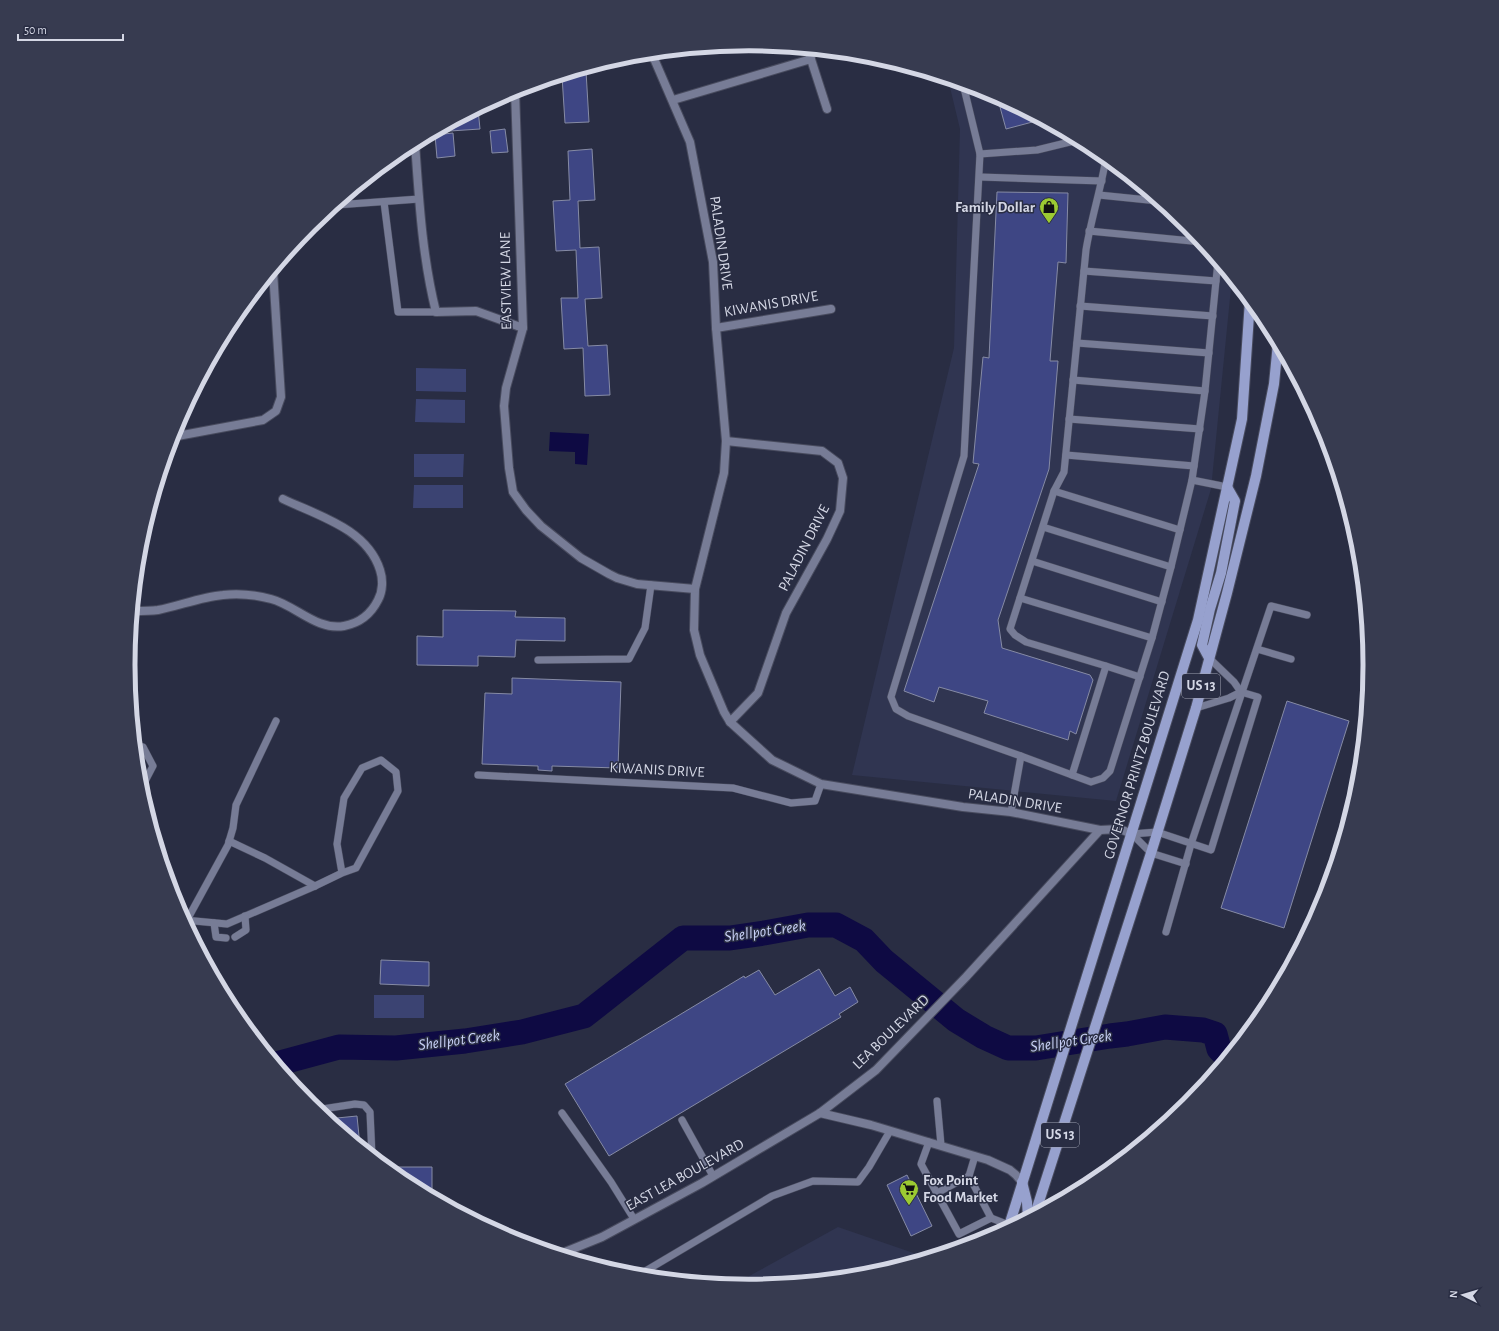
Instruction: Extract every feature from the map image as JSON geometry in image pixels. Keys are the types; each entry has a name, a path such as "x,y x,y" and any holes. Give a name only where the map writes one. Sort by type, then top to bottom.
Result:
{"main road":[{"name":"GOVERNOR PRINTZ BOULEVARD","path":"1011,1222 1198,620 1242,419 1249,309"},
{"name":"US 13","path":"1037,1209 1196,708 1227,593 1256,476 1274,384 1277,351"},
{"path":"1209,658 1202,644 1221,572 1232,519 1234,501 1227,487"},
{"path":"1022,1182 1027,1202 1028,1213"}],"street":[{"path":"809,54 828,109"},
{"path":"673,100 810,58"},
{"name":"PALADIN DRIVE","path":"654,59 690,142 713,262 716,328 726,441 724,473 696,589 694,630 700,655 724,712 730,722 772,760 821,784 963,807 1011,812 1100,830"},
{"name":"EASTVIEW LANE","path":"515,98 523,328 506,388 504,406 509,468 513,492 526,510 542,526 581,558 617,578 637,584 696,589"},
{"path":"416,150 419,198 429,283 436,312 476,311 523,328"},
{"path":"180,436 263,420 276,411 281,397 273,277"},
{"name":"KIWANIS DRIVE","path":"716,328 831,309"},
{"name":"PALADIN DRIVE","path":"726,441 822,451 838,463 843,478 840,511 827,539 786,613 758,692 730,722"},
{"path":"137,611 158,610 222,594 237,594 272,599 333,627 354,623 364,618 373,609 380,597 382,586 381,574 377,559 368,546 358,536 284,499"},
{"path":"1100,830 1120,829 1132,834"},
{"name":"LEA BOULEVARD","path":"820,1113 876,1070 966,977 1100,830"},
{"path":"820,1113 890,1130 988,1160 1010,1170 1016,1174 1022,1182"},
{"name":"EAST LEA BOULEVARD","path":"566,1251 602,1237 713,1176 820,1113"}],"lane":[{"path":"965,90 980,154 980,177 964,456 891,697 896,709 908,716 1091,782 1103,778 1110,771 1152,638 1192,480 1205,391 1217,267"},
{"path":"980,154 1037,150 1071,142"},
{"path":"1105,165 1099,195 1089,230 1064,472 1054,491 1010,629 1015,635 1026,642 1140,677"},
{"path":"980,177 1102,181"},
{"path":"1099,195 1150,199"},
{"path":"342,205 419,198"},
{"path":"384,202 398,312 436,312"},
{"path":"1089,230 1194,241"},
{"path":"1084,271 1216,281"},
{"path":"1080,306 1213,316"},
{"path":"1077,343 1209,353"},
{"path":"1073,380 1205,391"},
{"path":"1070,419 1200,429"},
{"path":"1066,454 1194,466"},
{"path":"1192,480 1227,487"},
{"path":"1054,491 1180,530"},
{"path":"1043,527 1171,567"},
{"path":"1032,561 1162,602"},
{"path":"538,660 629,659 645,628 651,585"},
{"path":"1020,598 1152,638"},
{"path":"1166,932 1191,844 1271,606 1307,615"},
{"path":"1257,649 1291,659"},
{"path":"1132,834 1157,832 1211,850 1258,697 1241,692 1234,682 1209,658"},
{"path":"1072,775 1106,666"},
{"path":"1196,708 1229,698 1241,692"},
{"path":"188,915 229,840 233,828 236,805 276,721"},
{"path":"140,747 143,747 152,766 146,779"},
{"path":"1011,812 1021,756"},
{"path":"191,920 227,924 356,868 398,791 396,772 381,760 362,768 344,798 337,844 342,873"},
{"name":"KIWANIS DRIVE","path":"478,775 733,788 791,803 815,800 821,784"},
{"path":"1132,834 1151,853 1186,864"},
{"path":"229,840 315,886"},
{"path":"235,937 246,930 245,916"},
{"path":"214,923 216,937 226,938"},
{"path":"937,1101 941,1146"},
{"path":"324,1109 355,1104 364,1105 370,1112 372,1150"},
{"path":"562,1113 611,1182 634,1219"},
{"path":"682,1120 713,1176"},
{"path":"646,1271 772,1196 813,1181 858,1182 869,1167 890,1130"},
{"path":"929,1142 921,1164 937,1193 951,1213 959,1234 991,1218"},
{"path":"975,1156 969,1176 978,1198 991,1218 1004,1225"},
{"path":"937,1193 969,1176"}],"shaded area":[{"path":"949,85 985,98 1021,114 1057,133 1124,178 1155,203 1184,231 1212,260 1231,284 1211,489 1116,801 852,775 954,348 960,129"},
{"path":"416,368 466,369 466,392 416,391"},
{"path":"416,399 465,400 465,423 415,422"},
{"path":"550,432 589,434 587,465 575,464 575,452 549,451"},
{"path":"414,454 464,454 463,477 414,477"},
{"path":"414,485 463,485 463,508 413,508"},
{"path":"374,995 424,995 424,1018 374,1018"},
{"path":"838,1227 920,1255 869,1268 830,1275 790,1279 742,1280"}],"building":[{"path":"586,73 589,122 565,123 562,81"},
{"path":"999,104 1035,121 1006,129"},
{"path":"478,114 480,129 445,131"},
{"path":"505,129 508,152 492,153 490,131"},
{"path":"453,133 455,156 437,158 435,137 440,134"},
{"path":"592,149 595,200 578,201 580,248 599,247 602,298 585,299 588,346 607,345 610,395 585,396 583,348 564,349 561,298 578,298 576,250 556,251 553,201 570,200 568,151"},
{"path":"997,192 1068,193 1066,263 1058,262 1050,361 1058,361 1049,469 998,620 1002,648 1090,675 1093,680 1076,734 1070,731 1068,740 984,713 988,701 939,687 934,702 904,691 979,464 973,463 983,357 989,358"},
{"path":"443,610 516,611 515,617 565,618 565,641 516,640 515,657 478,656 478,666 417,665 417,636 443,637"},
{"path":"512,678 621,682 618,768 552,766 552,771 538,770 538,766 482,764 485,693 512,694"},
{"path":"1287,701 1349,721 1284,928 1221,908"},
{"path":"381,960 429,962 429,986 380,984"},
{"path":"819,969 835,996 850,987 858,1002 839,1014 841,1017 609,1156 565,1084 744,976 745,978 759,970 775,995"},
{"path":"357,1116 359,1140 344,1128 334,1118"},
{"path":"395,1167 432,1167 432,1192"},
{"name":"Fox Point Food Market","path":"907,1175 932,1226 911,1236 887,1185"}],"waterway":[{"name":"Shellpot Creek","path":"280,1063 339,1047 396,1048 465,1041 522,1032 584,1016 683,938 730,938 808,925 836,925 864,940 884,961 956,1020 984,1037 1008,1048 1036,1048 1165,1027 1203,1030 1215,1034 1219,1049 1225,1055"}],"place":[{"name":"Family Dollar","path":"1049,224"},
{"name":"Fox Point Food Market","path":"909,1206"}]}
